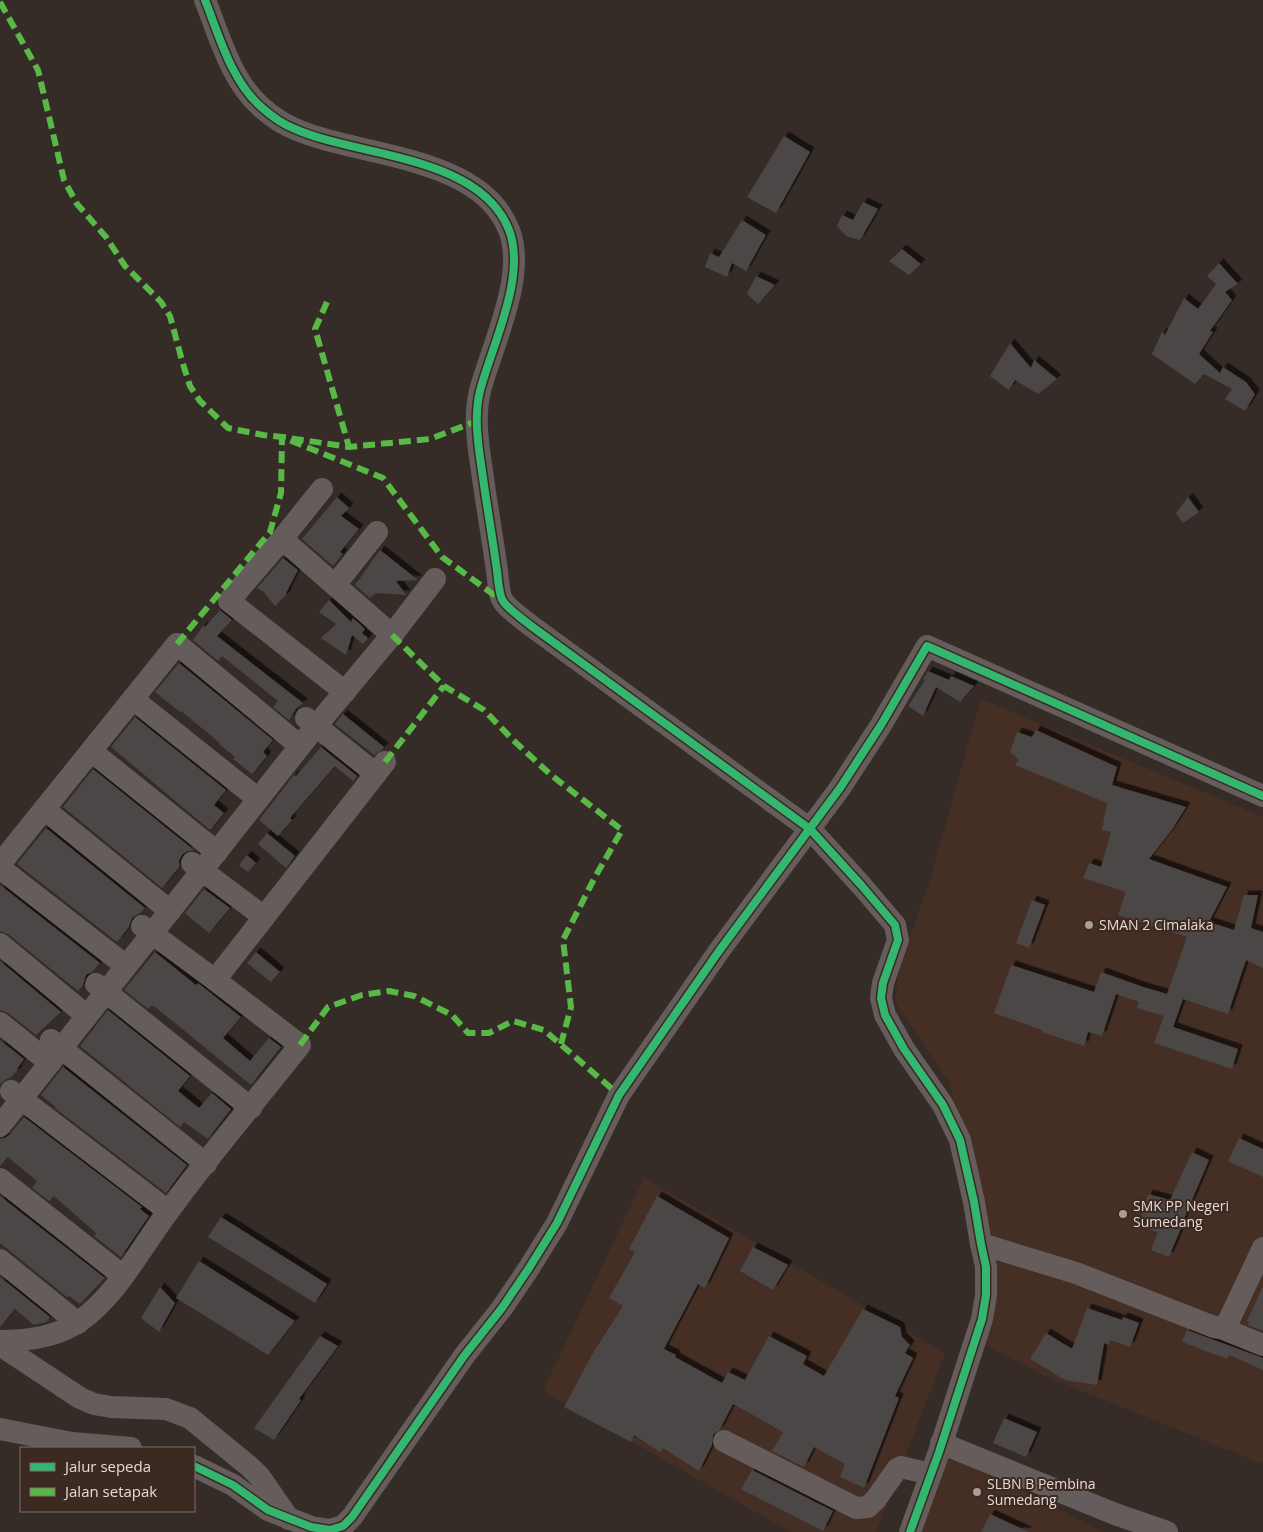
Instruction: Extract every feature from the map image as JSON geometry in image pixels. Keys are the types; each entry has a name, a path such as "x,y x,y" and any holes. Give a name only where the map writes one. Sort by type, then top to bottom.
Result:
{"street":[{"path":"205,0 241,83 259,105 272,115 283,123 304,133 420,163 452,176 480,192 502,216 509,230 513,244 514,262 512,288 480,392 477,421 488,513 502,600 534,628 810,829 895,925 898,940 883,983 881,998 885,1015 904,1049 943,1105 960,1140 986,1267 986,1295 982,1319 910,1532"},
{"path":"322,489 229,601 339,688"},
{"path":"335,584 377,532"},
{"path":"282,539 392,635"},
{"path":"168,1211 7,1105 212,848 295,742 312,717 392,635 435,579"},
{"path":"0,864 177,644 295,742"},
{"path":"195,1466 233,1485 291,1525 330,1530 343,1526 352,1517 464,1356 502,1308 542,1248 577,1184 619,1095 714,958 840,788 927,646 1263,796"},
{"path":"133,699 253,795"},
{"path":"215,980 380,768 312,717"},
{"path":"91,751 212,848"},
{"path":"44,808 165,907"},
{"path":"197,867 264,917"},
{"path":"0,868 121,963"},
{"path":"0,1341 17,1341 54,1334 78,1322 96,1309 123,1276 168,1211 300,1045 147,929"},
{"path":"0,944 82,1012"},
{"path":"101,988 251,1108"},
{"path":"0,1023 51,1051 206,1164"},
{"path":"0,1179 123,1276"},
{"path":"981,1244 1076,1274 1263,1345"},
{"path":"1221,1328 1228,1322 1263,1248"},
{"path":"0,1260 78,1322"},
{"path":"0,1346 80,1398 94,1404 110,1407 166,1409 190,1418 255,1472 268,1487 291,1525"},
{"path":"0,1429 72,1443 119,1447"},
{"path":"724,1441 856,1508 868,1507 897,1469 901,1467 931,1474"},
{"path":"941,1444 1115,1514 1166,1532"}],"shaded area":[{"path":"981,699 1263,817 1263,1464 1050,1378 979,1342 974,1159 949,1083 896,1003 898,970 930,880"},
{"path":"644,1178 945,1353 876,1532 791,1532 543,1391"},
{"name":"SLBN B Pembina Sumedang","path":"943,1451 1104,1532 918,1532"}],"building":[{"path":"784,136 810,152 776,213 747,197"},
{"path":"863,202 878,209 860,240 846,236 837,226 842,215 853,220"},
{"path":"742,220 766,235 746,271 732,263 727,277 705,267 710,253 719,257"},
{"path":"902,249 921,264 909,275 889,261"},
{"path":"1219,263 1238,284 1225,292 1232,300 1210,331 1213,332 1199,354 1220,373 1223,367 1246,382 1255,394 1245,411 1225,399 1232,389 1204,374 1195,384 1152,354 1162,332 1165,335 1184,298 1198,309 1216,284 1207,276"},
{"path":"756,276 775,285 758,304 747,294"},
{"path":"1010,343 1031,368 1034,360 1057,379 1038,394 1015,380 1009,390 990,376"},
{"path":"337,497 349,508 341,516 359,529 340,552 343,554 333,566 302,539"},
{"path":"1188,497 1199,512 1183,523 1176,513"},
{"path":"380,550 418,580 396,581 406,595 376,593 370,598 355,585"},
{"path":"283,558 298,570 287,594 275,606 264,592 257,588"},
{"path":"329,600 351,622 353,618 365,629 362,633 368,638 363,644 352,635 346,655 321,638 336,624 319,612"},
{"path":"220,610 232,620 217,636 303,703 296,709 289,720 273,707 278,701 222,656 218,661 193,640 203,626 205,627"},
{"path":"179,663 273,740 263,752 267,756 252,774 233,759 235,757 220,743 155,692"},
{"path":"928,671 949,680 951,676 974,686 960,702 936,687 923,716 908,706 925,680 923,679"},
{"path":"343,714 384,747 382,750 374,755 335,724"},
{"path":"135,717 226,790 214,805 224,813 210,830 111,747"},
{"path":"1036,730 1117,767 1112,785 1186,807 1173,828 1149,859 1227,887 1209,922 1234,930 1244,895 1258,895 1251,928 1263,932 1263,968 1246,960 1228,1014 1183,999 1173,1027 1238,1049 1232,1069 1154,1043 1164,1016 1137,1008 1139,1002 1116,994 1102,1036 1088,1032 1084,1046 994,1013 1011,965 1094,992 1101,972 1167,994 1187,937 1118,915 1126,892 1083,878 1089,863 1101,867 1111,832 1102,830 1107,803 1015,765 1019,760 1010,752 1017,732 1032,737"},
{"path":"321,747 357,776 353,781 335,766 290,818 292,820 278,836 259,820 294,775 296,776"},
{"path":"93,769 194,850 187,851 182,855 179,861 180,866 162,888 63,807"},
{"path":"46,828 145,908 132,918 129,927 117,942 17,864"},
{"path":"267,833 295,856 286,868 258,844"},
{"path":"247,855 256,863 248,872 239,865"},
{"path":"0,885 100,963 93,971 86,975 83,985 78,991 8,934 0,931"},
{"path":"204,889 230,908 209,933 185,913"},
{"path":"1032,900 1045,905 1029,948 1016,943"},
{"path":"155,952 196,985 198,983 241,1017 223,1038 250,1061 269,1038 281,1047 251,1085 154,1006 148,1009 124,990"},
{"path":"256,952 280,972 271,982 247,963"},
{"path":"0,961 61,1012 36,1035 8,1013 0,1010"},
{"path":"108,1010 190,1076 178,1091 199,1108 212,1093 231,1109 208,1139 184,1122 180,1127 80,1046"},
{"path":"0,1040 24,1059 18,1070 0,1084"},
{"path":"63,1067 187,1165 166,1193 55,1108 41,1095"},
{"path":"24,1117 142,1207 140,1209 149,1216 121,1257 94,1236 96,1233 54,1196 49,1201 32,1188 37,1181 8,1157 0,1166 0,1139 10,1134"},
{"path":"1239,1138 1263,1149 1263,1177 1228,1161"},
{"path":"1192,1152 1209,1160 1169,1257 1151,1250 1158,1232 1139,1226 1148,1194 1170,1200"},
{"path":"0,1196 105,1278 80,1304 69,1296 67,1297 0,1243"},
{"path":"657,1196 729,1238 705,1288 698,1284 664,1349 722,1383 728,1372 745,1380 769,1336 807,1356 803,1364 824,1376 863,1309 900,1327 902,1337 910,1345 905,1353 913,1358 895,1396 899,1398 864,1488 840,1477 845,1464 814,1447 804,1467 772,1451 783,1432 733,1404 720,1429 713,1435 712,1445 699,1471 663,1448 660,1452 634,1435 631,1442 564,1407 593,1353 623,1306 609,1298 635,1252 629,1249"},
{"path":"221,1217 327,1284 315,1303 208,1237"},
{"path":"753,1247 788,1265 773,1290 740,1271"},
{"path":"199,1261 295,1321 268,1355 176,1298"},
{"path":"0,1277 50,1317 46,1322 34,1325 15,1309 0,1327"},
{"path":"1263,1286 1263,1331 1248,1325 1249,1322 1247,1321"},
{"path":"160,1287 175,1303 159,1332 141,1318"},
{"path":"1087,1308 1122,1320 1123,1317 1139,1323 1130,1347 1110,1340 1109,1345 1104,1343 1097,1385 1065,1380 1030,1359 1046,1333 1072,1349"},
{"path":"1187,1330 1263,1358 1263,1370 1229,1355 1227,1359 1182,1342"},
{"path":"320,1336 338,1346 299,1399 301,1400 274,1440 254,1428"},
{"path":"1004,1418 1037,1432 1026,1457 993,1443"},
{"path":"752,1470 833,1511 823,1531 741,1489"},
{"path":"990,1514 1029,1532 981,1532"}],"marked path":[{"path":"0,2 38,70 64,180 77,204 106,237 125,266 161,302 170,316 190,386 200,401 228,428 282,437 383,478 442,557 501,600"},
{"path":"327,302 315,329 349,447"},
{"path":"177,644 270,532 281,493 282,437 349,447 430,439 477,421"},
{"path":"392,635 444,686 484,710 551,775 622,830 595,877 563,940 571,1007 561,1044"},
{"path":"385,762 444,686"},
{"path":"300,1045 328,1007 362,995 389,991 414,996 452,1015 468,1033 489,1033 513,1021 544,1030 619,1095"}],"cycle path":[{"path":"205,0 227,56 241,83 260,106 272,116 290,127 321,138 415,162 445,172 472,187 494,205 509,230 513,248 514,268 511,289 480,391 477,412 477,434 499,589 505,604 534,628 810,829 895,925 898,940 883,983 881,998 885,1015 904,1049 943,1105 960,1140 986,1267 986,1295 982,1319 939,1452 910,1532"},
{"path":"195,1466 233,1485 268,1510 311,1527 330,1530 343,1526 352,1517 464,1356 502,1308 529,1268 557,1223 619,1095 719,951 840,788 881,725 927,646 1263,796"}],"place":[{"name":"SMAN 2 Cimalaka","path":"1089,925"},
{"name":"SMK PP Negeri Sumedang","path":"1123,1214"},
{"name":"SLBN B Pembina Sumedang","path":"977,1492"}]}
